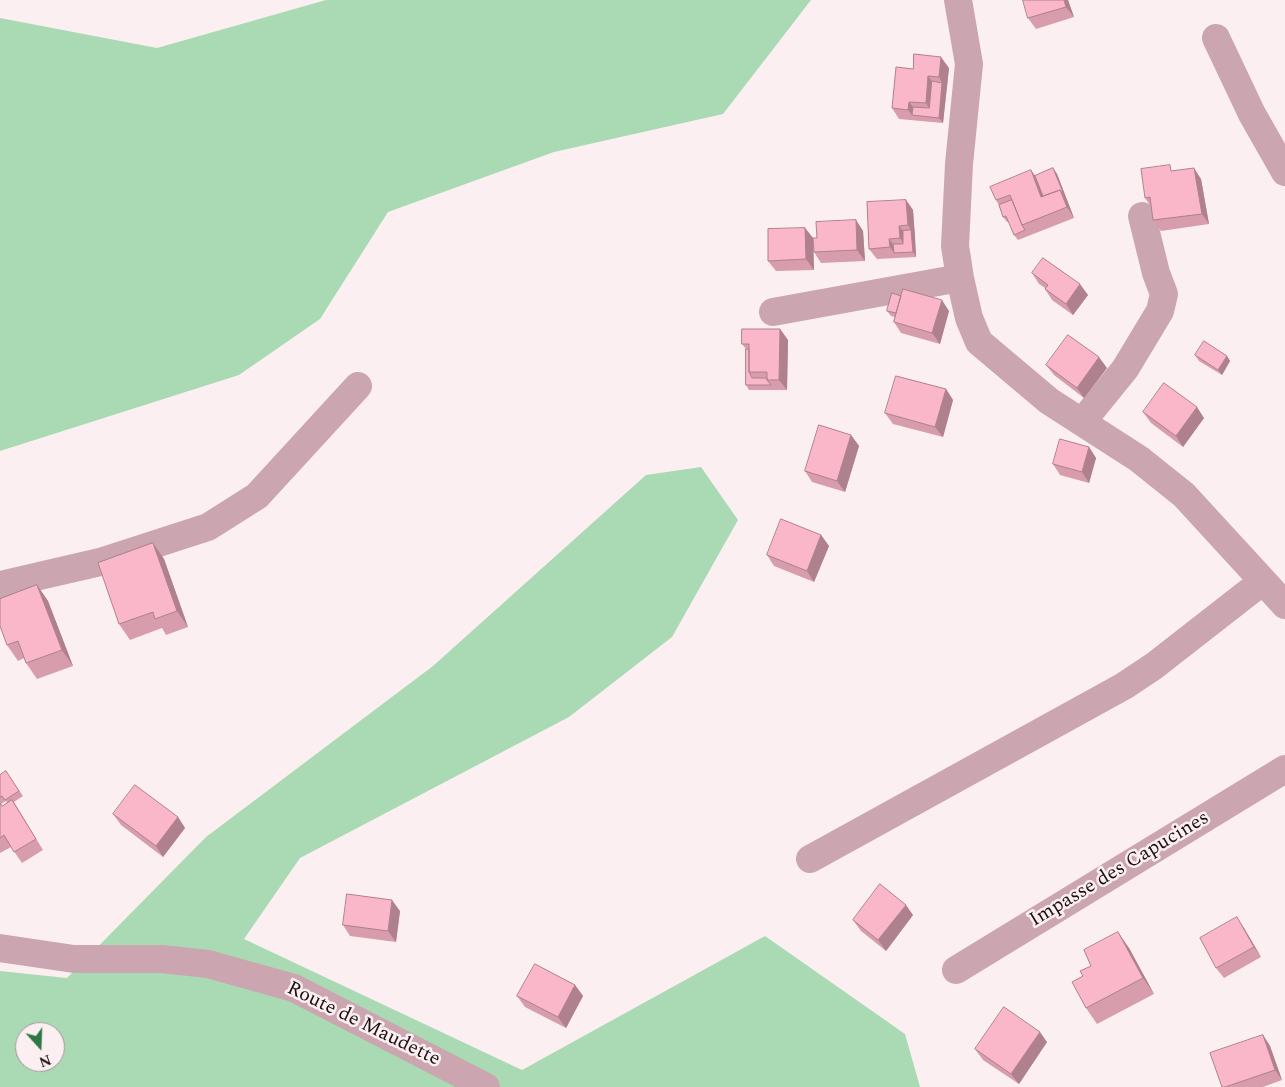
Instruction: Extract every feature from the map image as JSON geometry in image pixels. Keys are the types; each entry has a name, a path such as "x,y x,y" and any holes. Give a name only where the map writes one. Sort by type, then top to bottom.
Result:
{"street":[{"path":"958,0 969,64 959,164 955,246 969,318 979,342 1049,401 1139,459 1184,495 1285,605"},
{"path":"1216,38 1252,114 1285,172"},
{"path":"1082,422 1125,369 1160,311 1164,294 1156,273 1142,216"},
{"path":"773,312 960,278"},
{"path":"0,585 100,562 208,527 257,496 358,386"},
{"path":"810,859 1124,686 1154,666 1263,581"},
{"name":"Impasse des Capucines","path":"956,970 1285,769"},
{"name":"Route de Maudette","path":"0,948 74,960 162,959 208,964 284,985 294,988 486,1087"}],"green space":[{"path":"326,0 811,0 723,114 554,152 388,212 320,319 239,375 0,451 0,18 157,48"},
{"path":"701,467 738,520 672,637 569,717 300,858 244,939 522,1070 765,936 905,1034 920,1087 0,1087 0,971 67,978 206,837 433,666 646,475"}],"building":[{"path":"1023,0 1064,0 1066,7 1028,18"},
{"path":"914,54 941,57 939,77 928,76 926,103 909,102 908,110 892,108 896,67 913,69"},
{"path":"932,81 942,83 939,118 912,115 913,107 929,108"},
{"path":"1170,165 1171,171 1194,168 1202,214 1153,220 1150,197 1145,198 1141,169"},
{"path":"1053,168 1064,195 1060,190 1043,196 1035,176"},
{"path":"1031,170 1041,197 1060,190 1067,207 1022,225 1010,195 996,200 990,187"},
{"path":"906,200 908,225 899,226 900,238 889,239 890,247 869,249 867,202"},
{"path":"1012,200 1025,230 1014,235 1006,216 1003,217 999,205"},
{"path":"856,220 857,250 814,252 813,238 817,238 816,222"},
{"path":"805,228 806,259 768,261 768,229"},
{"path":"911,230 913,252 894,253 893,244 903,244 903,231"},
{"path":"1043,258 1080,284 1066,304 1045,289 1048,285 1032,273"},
{"path":"903,289 942,300 932,333 894,322"},
{"path":"892,293 901,296 896,313 887,311"},
{"path":"742,329 780,329 779,380 767,380 767,372 749,372 749,344 742,344"},
{"path":"1068,335 1099,357 1077,388 1046,365"},
{"path":"1204,341 1227,356 1218,370 1195,355"},
{"path":"746,349 749,349 749,372 752,378 767,378 771,385 746,385"},
{"path":"896,376 946,389 935,427 885,413"},
{"path":"1164,383 1197,407 1176,436 1143,412"},
{"path":"819,425 851,435 837,481 805,471"},
{"path":"1060,439 1089,447 1082,472 1053,464"},
{"path":"781,519 821,535 807,571 767,555"},
{"path":"153,543 177,611 155,619 153,612 119,624 98,563"},
{"path":"37,585 62,650 26,663 18,641 7,645 0,626 0,599"},
{"path":"6,771 19,791 5,800 2,796 0,797 0,775"},
{"path":"135,785 178,817 156,846 113,814"},
{"path":"12,800 36,839 14,852 4,835 0,838 0,803 2,806"},
{"path":"880,884 906,905 878,940 853,920"},
{"path":"347,894 392,900 388,931 343,925"},
{"path":"1237,917 1254,947 1216,968 1200,938"},
{"path":"1118,932 1143,978 1086,1008 1072,982 1083,976 1080,971 1091,966 1084,950"},
{"path":"535,964 575,985 558,1017 517,996"},
{"path":"1004,1007 1040,1032 1011,1074 975,1049"},
{"path":"1263,1035 1275,1070 1222,1087 1210,1053"}]}
